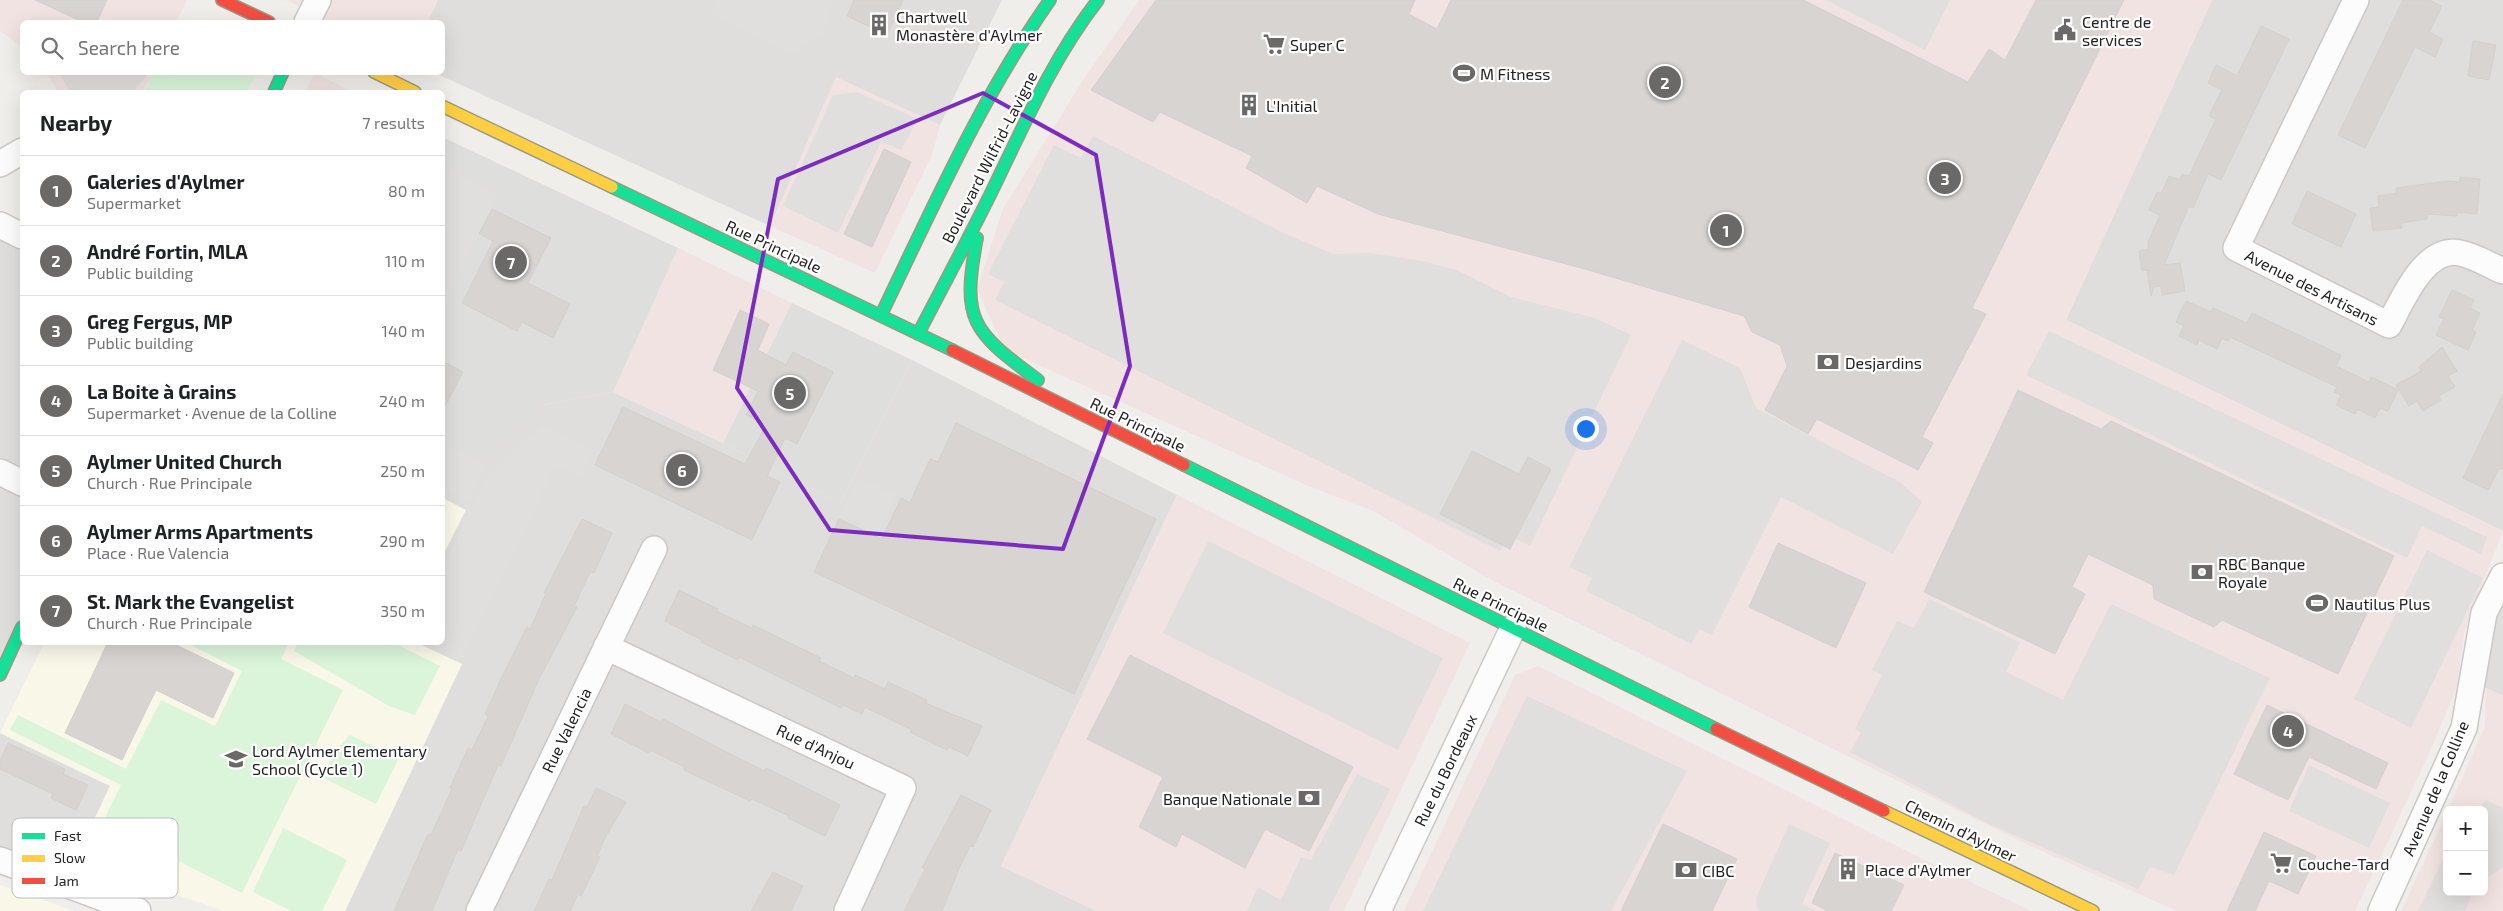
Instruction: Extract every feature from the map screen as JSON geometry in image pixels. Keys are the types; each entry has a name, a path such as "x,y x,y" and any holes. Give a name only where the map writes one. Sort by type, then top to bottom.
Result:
{"main road":[{"path":"222,0 265,20"},
{"name":"Boulevard Wilfrid-Lavigne","path":"881,315 952,166 999,77 1050,0"},
{"name":"Boulevard Wilfrid-Lavigne","path":"918,334 993,189 1057,58 1082,19 1098,0"},
{"path":"275,90 282,75"},
{"path":"380,75 411,90"},
{"name":"Rue Principale","path":"445,107 881,315 1816,778"},
{"path":"993,189 978,234 971,267 968,299 971,312 984,337 1096,422"},
{"path":"0,675 20,631"},
{"name":"Chemin d'Aylmer","path":"1816,778 2093,911"}],"street":[{"path":"308,20 318,0"},
{"name":"Avenue des Artisans","path":"2356,0 2236,248 2389,325 2407,291 2421,270 2437,256 2458,252 2503,271"},
{"path":"0,164 20,153"},
{"path":"0,226 20,235"},
{"path":"0,472 20,482"},
{"name":"Rue Valencia","path":"479,911 654,549"},
{"name":"Avenue de la Colline","path":"2380,911 2464,728 2484,613 2503,576"},
{"name":"Rue du Bordeaux","path":"1378,911 1513,628"},
{"name":"Rue d'Anjou","path":"606,647 903,788 847,911"},
{"path":"0,860 12,864"},
{"path":"103,898 138,911"}],"highlighted area":[{"path":"983,93 1096,155 1130,366 1063,549 830,530 737,388 778,179"}],"shaded area":[{"path":"0,0 187,0 177,20 20,20 20,46 0,31"},
{"path":"286,0 438,0 428,20 327,20"},
{"path":"438,0 1002,0 940,125 836,78 770,226 439,75 445,75 445,20 428,20"},
{"path":"718,0 835,0 822,34 793,53 712,15"},
{"path":"1139,0 2212,0 2066,320 2503,531 2465,629 2456,690 2428,756 2355,911 2177,911 2026,844 1495,582 1373,511 1306,485 1005,350 977,289 1003,209 1083,80"},
{"path":"1826,0 1950,0 1925,50"},
{"path":"2212,0 2503,0 2503,531 2066,320"},
{"path":"48,75 152,75 143,90 57,90"},
{"path":"60,75 147,75 135,90 69,90"},
{"path":"314,75 319,75 349,90 306,90"},
{"path":"836,77 940,125 932,155 875,273 770,226"},
{"path":"857,92 918,119 901,150 881,142 838,233 783,206 833,95"},
{"path":"1093,136 1286,234 1333,254 1369,253 1423,261 1457,270 1511,297 1595,318 1631,335 1530,546 1508,535 1500,551 995,300 1004,282 988,274 1054,145 1081,158"},
{"path":"445,138 678,248 613,392 543,405 494,451 466,510 445,499"},
{"path":"445,168 497,193 445,303"},
{"path":"0,225 20,235 20,631 0,675"},
{"path":"678,248 792,303 723,443 613,392"},
{"path":"792,303 912,360 840,503 723,443"},
{"path":"2049,331 2487,537 2481,554 2422,526 2407,558 2026,375"},
{"path":"1682,340 1740,368 1756,408 1900,482 1922,502 1893,554 1781,497 1712,635 1699,629 1691,644 1586,591 1592,578 1569,567"},
{"path":"912,360 1177,495 1001,866 1097,911 345,911 462,664 419,645 445,645 445,551 494,450 543,405 613,392 723,443 840,503"},
{"path":"543,424 592,450 579,477 555,466 462,657 437,645 445,645 445,564 489,474"},
{"path":"445,443 485,463 467,501 445,490"},
{"path":"860,478 896,496 878,533 842,516"},
{"path":"1177,495 1470,643 1344,911 1097,911 1001,866"},
{"path":"445,499 466,510 445,551"},
{"path":"1208,541 1443,658 1398,750 1163,633"},
{"path":"2427,550 2483,578 2411,728 2354,699"},
{"path":"2503,576 2503,696 2472,681"},
{"path":"1929,599 2020,642 2006,672 2063,700 2111,604 2270,678 2174,875 2150,867 2138,889 1989,824 1850,752 1861,733 1855,729 1882,675 1872,670 1897,621 1914,628"},
{"name":"Lord Aylmer Elementary School (Cycle 1)","path":"43,645 421,645 462,664 345,911 224,911 178,895 178,818 95,818 110,786 0,733"},
{"path":"1538,666 1939,867 2032,911 1404,911 1515,675"},
{"path":"2486,688 2503,696 2503,911 2401,911 2443,821 2443,896 2488,896 2488,806 2450,806 2485,726"},
{"path":"1527,696 1687,771 1611,911 1423,911"},
{"path":"0,733 110,786 95,818 12,818 12,864 0,860"},
{"path":"2309,765 2390,803 2369,848 2289,811"},
{"path":"1357,774 1390,789 1328,911 1247,911 1258,887 1281,900 1301,857 1311,860"},
{"path":"2486,800 2503,808 2503,867 2488,877 2488,806 2481,806"},
{"path":"1789,824 1830,843 1802,904 1816,911 1758,911 1756,898"},
{"path":"2443,859 2443,896 2471,896 2465,911 2418,911"},
{"path":"0,885 12,889 12,898 38,898 74,911 0,911"}],"green space":[{"path":"152,75 256,75 247,90 145,90"},
{"path":"191,645 288,645 281,659 343,690 242,893 178,861 178,818 104,818 121,785 10,730 18,715 126,769 161,700 215,726 242,671"},
{"path":"297,645 398,645 440,666 415,715 389,706 294,651"},
{"path":"350,735 399,758 376,804 321,777 337,749"},
{"path":"283,828 347,860 322,911 292,911 253,892"}],"building":[{"path":"35,0 107,0 98,20 79,20"},
{"name":"Chartwell Monastère d'Aylmer","path":"854,0 903,0 887,35 847,16"},
{"path":"1156,0 1415,0 1409,14 1437,29 1451,0 1803,0 1968,82 1989,49 2005,60 2036,0 2124,0 1972,308 1986,314 1922,437 1933,443 1918,470 1817,419 1808,434 1765,410 1787,366 1780,345 1752,332 1744,316 1585,269 1378,214 1317,186 1307,203 1246,168 1252,156 1160,112 1153,122 1091,90"},
{"path":"2403,0 2429,0 2442,6 2429,32 2443,39 2435,57 2415,47 2365,148 2338,135"},
{"path":"2261,26 2289,39 2221,180 2208,174 2193,208 2189,206 2164,265 2180,263 2185,291 2162,295 2161,286 2154,287 2151,296 2147,270 2142,271 2139,251 2149,249 2148,242 2160,215 2149,210 2157,192 2161,194 2169,176 2180,180 2182,174 2189,176 2216,119 2209,116 2222,90 2208,83 2216,65 2237,76"},
{"path":"2473,41 2496,45 2489,80 2468,76"},
{"path":"884,149 911,162 872,247 844,234"},
{"path":"2460,177 2480,179 2477,214 2457,212 2457,216 2427,214 2427,219 2401,223 2402,228 2373,231 2370,208 2379,207 2378,196 2397,193 2396,188 2447,181 2460,182"},
{"path":"2307,191 2356,214 2341,247 2292,224"},
{"path":"492,209 551,238 528,283 570,304 553,338 522,322 517,331 462,303 493,241 479,234"},
{"path":"2452,290 2474,300 2470,308 2480,313 2472,330 2476,332 2468,350 2436,335 2444,319 2439,317"},
{"path":"2186,301 2211,312 2213,308 2247,323 2252,313 2341,355 2336,366 2369,382 2371,377 2398,390 2388,411 2380,408 2375,418 2357,409 2355,414 2336,405 2341,395 2334,392 2337,387 2230,337 2228,341 2222,338 2217,349 2199,340 2197,345 2179,336 2184,326 2176,322"},
{"path":"740,310 769,324 758,350 786,365 793,352 833,372 797,444 785,438 767,476 780,482 752,540 595,465 623,407 745,464 766,425 746,415 758,391 713,370"},
{"path":"2442,347 2457,371 2448,376 2455,387 2438,396 2441,400 2423,411 2417,401 2409,406 2396,385 2421,371 2419,367"},
{"path":"445,363 463,372 445,406"},
{"path":"2018,390 2101,429 2111,421 2394,556 2338,674 2222,620 2214,627 2154,599 2153,585 2088,554 2072,587 2085,594 2055,654 1924,592"},
{"path":"2503,394 2503,469 2499,468 2488,490 2463,478"},
{"path":"956,423 1156,519 1074,694 814,572 839,519 882,539 901,498 910,503 930,459 938,462"},
{"path":"1472,451 1519,474 1528,457 1551,469 1510,549 1440,514"},
{"path":"582,519 612,533 594,573 591,571 582,589 574,606 577,607 538,681 501,766 498,765 461,851 458,849 432,911 394,911 428,834 431,835 452,789 450,788 468,748 472,750 488,716 485,714 503,675 527,627 530,629 546,594 544,593"},
{"path":"1778,543 1866,583 1836,648 1749,607"},
{"path":"679,590 718,609 716,611 752,628 753,625 821,658 819,661 854,678 855,675 885,689 888,682 927,700 926,703 982,726 968,756 949,747 947,750 865,707 862,714 843,705 841,708 739,657 738,660 701,642 702,640 665,621"},
{"path":"107,645 176,645 234,673 213,718 156,690 122,760 65,733"},
{"path":"1130,655 1353,767 1309,851 1265,829 1245,868 1182,834 1176,847 1139,827 1163,777 1087,739"},
{"path":"625,704 661,722 663,719 736,757 765,771 766,768 840,805 825,836 788,818 789,816 752,799 750,801 684,770 685,767 650,750 649,753 611,734"},
{"path":"2267,705 2388,763 2376,789 2309,757 2288,800 2234,774"},
{"path":"8,743 65,769 63,774 88,785 76,810 51,798 53,794 0,769 0,761"},
{"path":"596,788 626,802 605,838 597,856 600,857 581,896 578,894 570,911 534,911 549,879 552,880 584,806 587,807"},
{"path":"961,795 991,810 973,847 970,846 961,864 942,911 904,911 925,869 922,868"},
{"name":"CIBC","path":"1663,824 1737,859 1712,911 1621,911"},
{"name":"Couche-Tard","path":"2264,832 2316,856 2298,894 2269,881 2255,911 2227,911"},
{"name":"Place d'Aylmer","path":"1835,853 1904,885 1891,911 1828,911 1812,903"},
{"path":"773,872 803,886 791,911 751,911"}],"traffic: fast":[{"path":"881,315 980,114 1025,37 1050,0"},
{"path":"918,334 1053,68 1098,0"},
{"path":"275,90 282,75"},
{"path":"612,187 952,350"},
{"path":"977,238 972,266 971,288 972,306 977,322 985,335 998,349 1038,380"},
{"path":"1184,465 1716,729"},
{"path":"0,675 20,631"}],"traffic: slow":[{"path":"380,75 411,90"},
{"path":"445,107 612,187"},
{"path":"1884,811 2093,911"}],"traffic: jam":[{"path":"222,0 265,20"},
{"path":"952,350 1184,465"},
{"path":"1716,729 1884,811"}],"place":[{"name":"Chartwell Monastère d'Aylmer","path":"879,25"},
{"name":"Centre de services","path":"2065,30"},
{"name":"Super C","path":"1274,44"},
{"name":"M Fitness","path":"1464,73"},
{"name":"André Fortin, MLA","path":"1665,82"},
{"name":"L'Initial","path":"1249,105"},
{"name":"Greg Fergus, MP","path":"1945,178"},
{"name":"Galeries d'Aylmer","path":"1726,230"},
{"name":"St. Mark the Evangelist","path":"511,262"},
{"name":"Desjardins","path":"1828,362"},
{"name":"Aylmer United Church","path":"790,393"},
{"name":"Aylmer Arms Apartments","path":"682,470"},
{"name":"RBC Banque Royale","path":"2202,572"},
{"name":"Nautilus Plus","path":"2317,603"},
{"name":"La Boite à Grains","path":"2288,731"},
{"name":"Lord Aylmer Elementary School (Cycle 1)","path":"236,759"},
{"name":"Banque Nationale","path":"1309,798"},
{"name":"Couche-Tard","path":"2281,863"},
{"name":"Place d'Aylmer","path":"1848,869"},
{"name":"CIBC","path":"1686,870"}]}
